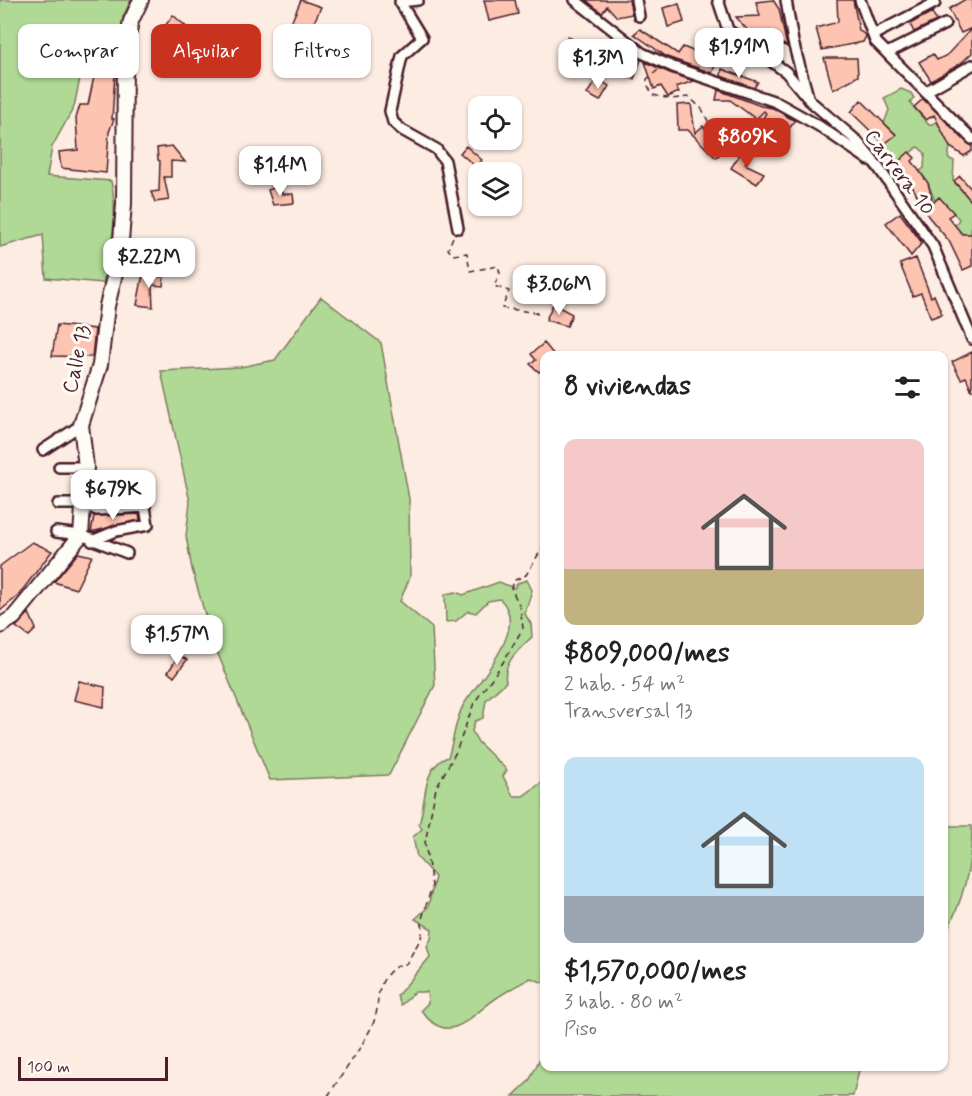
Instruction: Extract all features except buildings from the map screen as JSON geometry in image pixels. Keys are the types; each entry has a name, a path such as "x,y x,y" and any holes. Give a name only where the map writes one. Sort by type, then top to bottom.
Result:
{"street":[{"name":"Calle 13","path":"86,538 83,504 86,467 81,425 100,365 107,306 120,253 126,55 131,21 141,0"},
{"path":"418,0 400,2 422,39 402,56 390,111 393,122 402,130 436,149 445,161 458,228"},
{"path":"575,0 642,53 665,64 776,102 819,126 878,167"},
{"path":"636,0 639,16"},
{"name":"Carrera 10","path":"718,0 725,26 786,72 809,100 857,141 878,167 933,246 972,339"},
{"path":"786,0 793,42 809,100"},
{"path":"860,0 875,41 971,137"},
{"path":"873,35 934,3"},
{"path":"887,53 945,24"},
{"path":"925,92 972,65"},
{"path":"43,450 81,425"},
{"path":"59,467 86,467"},
{"path":"0,626 14,617 86,538 148,525 145,507 97,510 83,504 58,504"},
{"path":"56,532 86,538 127,553"}],"path":[{"path":"665,64 647,79 653,94 671,99 689,97 702,109 715,135"},
{"path":"458,228 447,249 453,255 467,253 470,271 498,266 500,273 494,286 509,291 502,308 539,313"},
{"path":"328,1096 371,1028 380,1007 377,994 387,974 398,965 406,964 421,938 423,928 421,922 432,886 425,843 435,788 456,752 474,703 502,664 523,628 520,607 511,588 513,581 526,575 540,552"}],"green space":[{"path":"0,0 131,0 122,24 18,24 18,78 80,78 74,107 52,147 47,176 111,181 114,220 103,283 46,278 43,235 0,247"},
{"path":"901,89 911,93 914,98 910,103 929,125 937,122 950,147 948,158 954,161 953,181 972,202 971,234 962,234 955,226 959,219 939,197 935,201 920,171 924,168 925,153 918,147 899,161 885,150 884,144 896,134 884,123 889,110 884,98"},
{"path":"321,297 381,343 409,499 410,577 400,601 432,628 435,685 389,775 270,780 213,642 192,569 186,536 190,502 161,371 240,367 275,360"},
{"path":"527,580 532,590 525,614 531,624 532,637 509,663 505,675 506,682 486,700 483,718 475,721 472,731 478,742 507,770 503,776 513,796 523,796 540,784 540,981 531,978 502,994 460,1025 451,1028 441,1027 431,1022 421,1010 428,1003 427,992 415,992 401,1005 397,996 430,957 427,946 431,939 432,929 415,919 428,907 435,877 417,857 413,837 422,829 419,824 426,786 433,768 448,757 461,710 499,653 509,624 508,611 500,599 488,601 476,613 468,611 456,621 446,622 445,594 456,592 463,595 499,582 514,588 518,583"},
{"path":"948,826 972,826 966,883 948,928"},
{"path":"540,1058 540,1071 859,1071 853,1096 513,1096 529,1081"}]}
